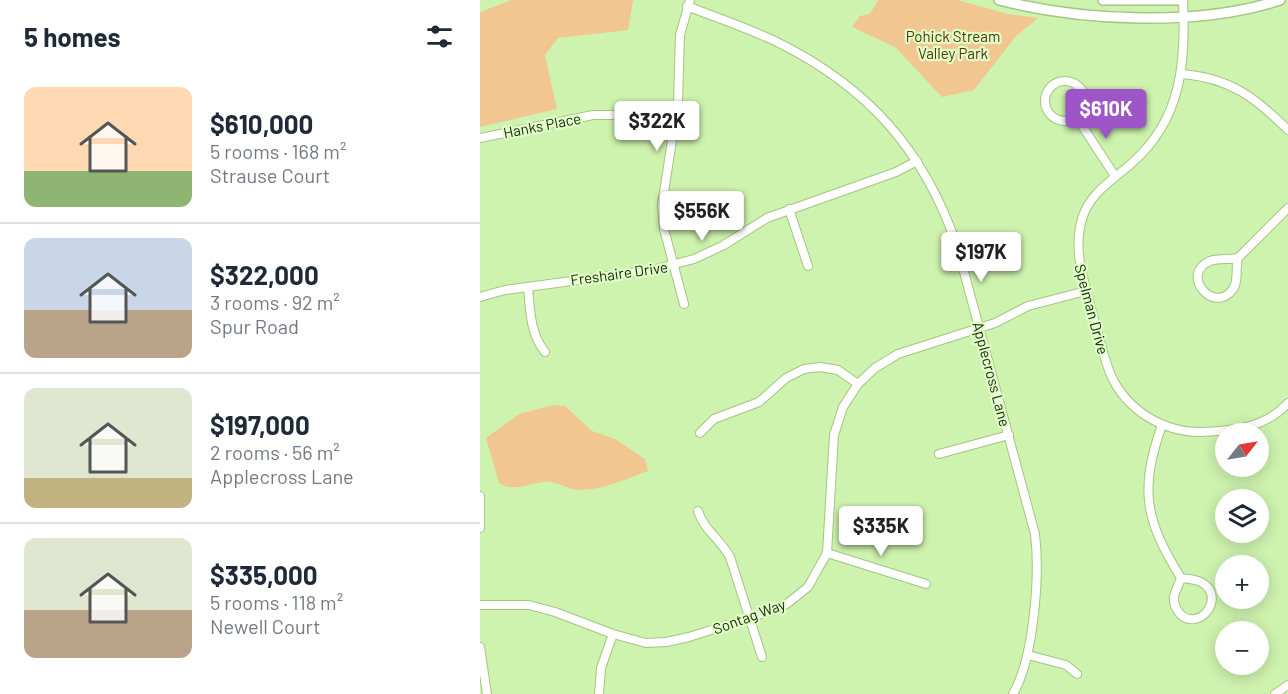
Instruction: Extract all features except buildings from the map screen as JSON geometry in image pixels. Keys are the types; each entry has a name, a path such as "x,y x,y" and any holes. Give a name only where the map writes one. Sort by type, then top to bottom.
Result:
{"street":[{"path":"999,0 1085,15 1134,17 1184,16 1238,10 1280,0"},
{"path":"1103,0 1181,0"},
{"name":"Spelman Drive","path":"1181,0 1184,16 1184,52 1182,74 1176,95 1160,130 1139,156 1103,186 1089,204 1079,230 1078,254 1086,291 1106,362 1116,384 1138,410 1162,425 1201,432 1251,427 1275,415 1288,403"},
{"path":"684,304 664,229 662,205 679,93 680,35 689,3"},
{"name":"Applecross Lane","path":"689,3 796,52 833,76 883,118 917,161 933,187 948,221 1031,513 1037,552 1036,584 1028,655 1024,671 1013,694"},
{"path":"1182,74 1205,77 1238,88 1260,103 1288,130"},
{"path":"1059,81 1076,83 1084,92 1086,103 1077,118 1066,122 1060,121 1047,110 1045,99 1050,88 1059,81"},
{"name":"Hanks Place","path":"480,138 593,115 628,115 675,123"},
{"path":"1077,118 1115,176"},
{"name":"Freshaire Drive","path":"480,297 499,291 674,265 708,253 761,221 789,209 896,172 917,161"},
{"path":"1238,258 1214,260 1202,266 1198,275 1198,283 1202,291 1217,298 1228,294 1236,284 1235,268 1238,258 1288,208"},
{"path":"789,209 808,266"},
{"path":"528,287 534,333 545,352"},
{"name":"Sontag Way","path":"480,605 529,605 636,641 660,643 689,637 777,609 799,595 814,579 827,554 834,435 843,407 858,384 875,368 898,354 1001,321 1028,306 1086,291"},
{"path":"700,433 714,419 759,402 786,378 804,369 820,367 838,370 858,384"},
{"path":"1162,425 1150,464 1149,507 1159,539 1181,578 1204,584 1210,591 1212,604 1200,618 1190,619 1183,616 1175,605 1174,597 1181,578"},
{"path":"939,454 1009,435"},
{"path":"480,496 480,528"},
{"path":"698,511 704,525 722,544 730,557 762,657"},
{"path":"827,554 926,584"},
{"path":"599,694 601,668 613,634"},
{"path":"480,647 487,694"},
{"path":"1028,655 1066,665 1077,674"},
{"path":"1275,694 1288,685"}],"green space":[{"path":"512,0 633,0 628,30 558,38 545,55 557,109 480,127 480,12"},
{"name":"Pohick Stream Valley Park","path":"878,0 957,0 1008,14 1038,18 1016,36 974,90 942,97 895,47 852,27 860,16 870,14"},
{"path":"553,405 565,406 592,431 615,439 645,459 648,471 614,484 589,490 575,490 549,482 521,487 510,487 499,483 486,438 519,414"}]}
